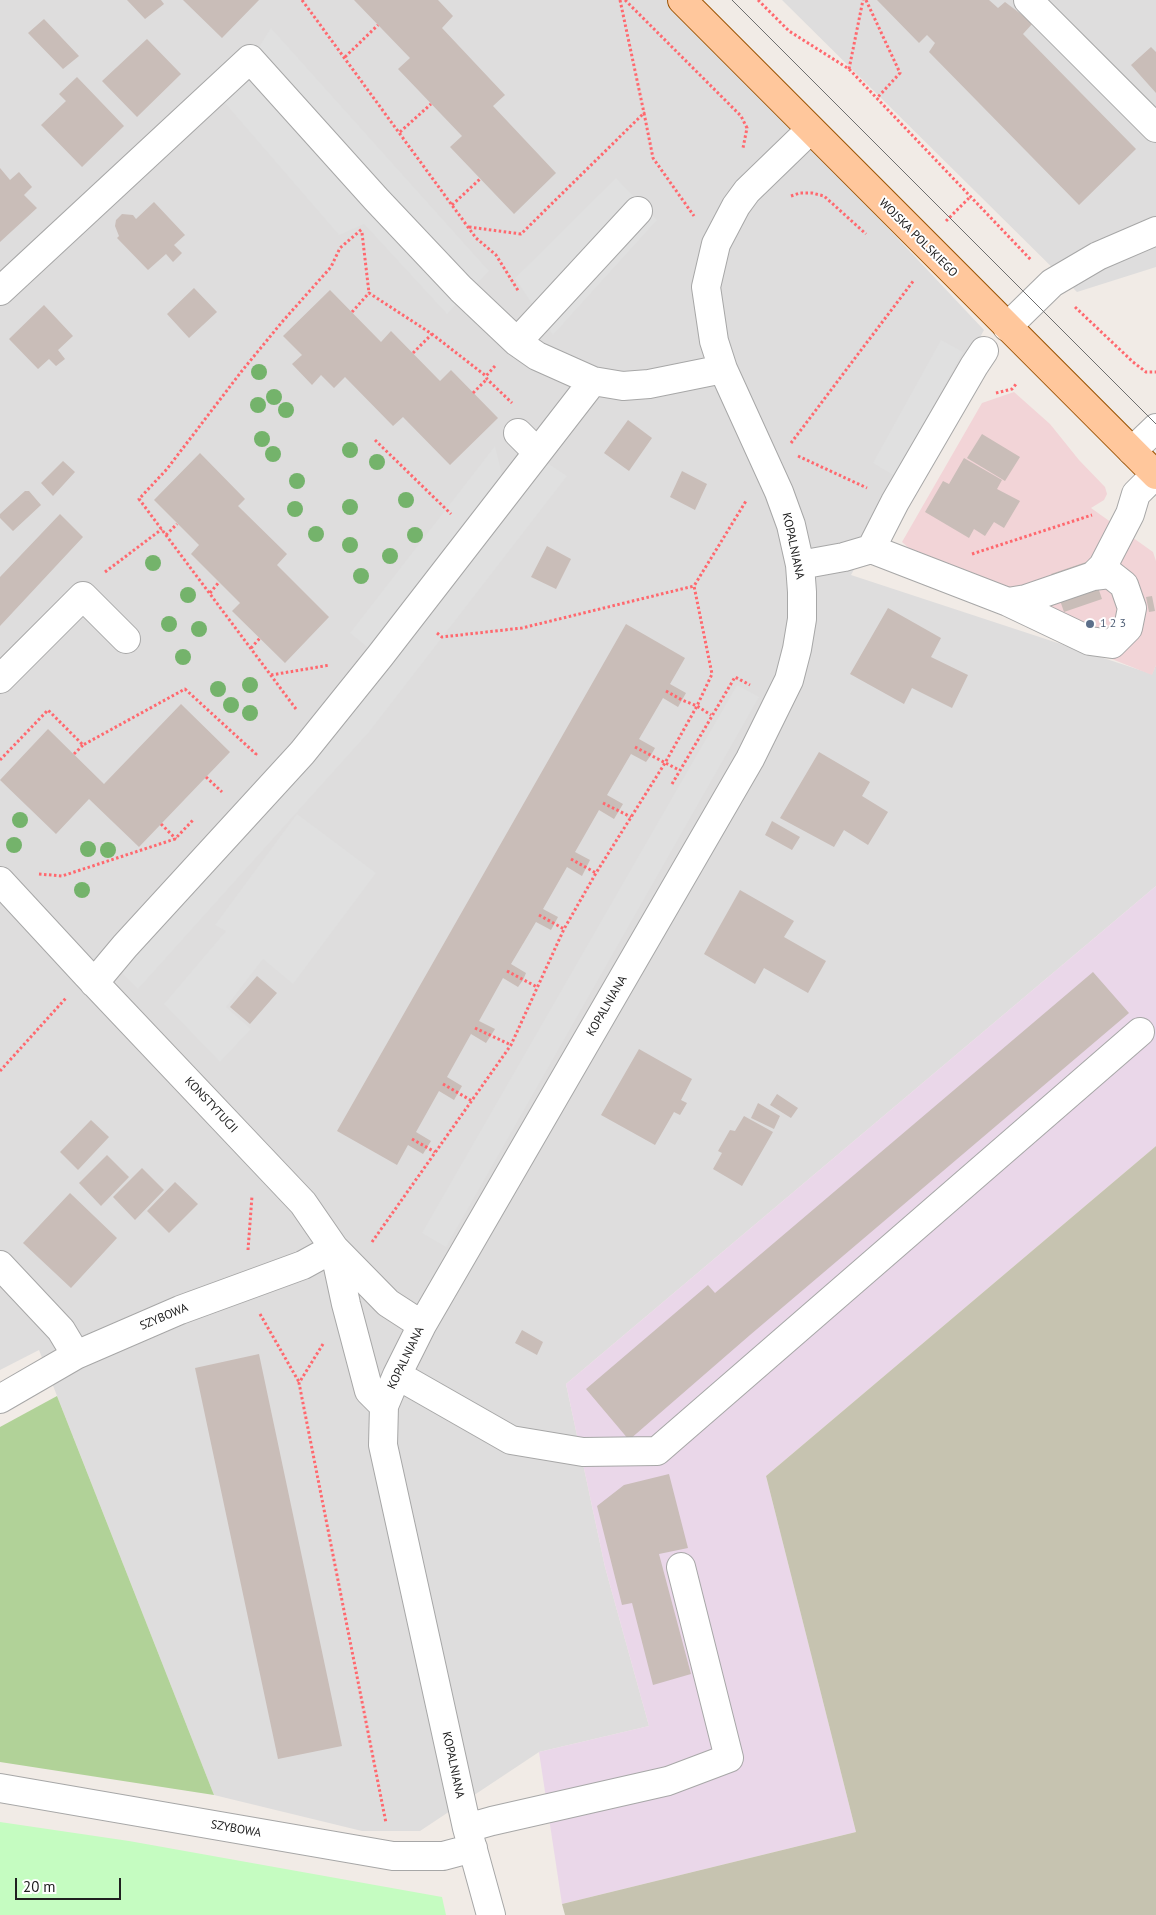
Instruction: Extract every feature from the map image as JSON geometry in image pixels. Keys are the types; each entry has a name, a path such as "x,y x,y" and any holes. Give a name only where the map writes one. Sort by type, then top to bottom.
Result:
{"main road":[{"name":"WOJSKA POLSKIEGO","path":"682,0 1156,474"}],"street":[{"path":"1028,0 1156,128"},
{"path":"0,291 250,59 376,199 454,282 517,342 537,356 593,381 622,386 649,384 723,369"},
{"name":"KOPALNIANA","path":"491,1915 470,1838 383,1445 384,1406 397,1375 422,1326 750,759 789,680 802,619 800,565 791,525 779,492 775,455 723,369 714,341 706,287 716,244 736,206 747,191 810,130"},
{"path":"517,342 638,211"},
{"path":"1007,327 1052,283 1098,256 1156,231"},
{"path":"871,549 895,502 984,352"},
{"path":"90,979 125,946 202,864 316,736 593,381"},
{"path":"1132,451 1156,428"},
{"path":"518,433 537,452"},
{"path":"1093,576 1103,566 1130,514 1136,494 1156,474"},
{"path":"800,565 844,557 871,549 1008,602 1090,641 1112,644 1128,628 1132,608 1124,585 1110,574 1093,576 1026,599 1008,602"},
{"path":"0,679 82,596 126,639"},
{"name":"KONSTYTUCJI","path":"0,881 90,979 303,1203 334,1248 388,1303 422,1326"},
{"path":"397,1375 511,1440 583,1452 657,1451 1140,1032"},
{"path":"334,1248 346,1304 369,1391 384,1406"},
{"name":"SZYBOWA","path":"0,1399 76,1355 180,1310 303,1265 334,1248"},
{"path":"5,1279 61,1330 76,1355"},
{"name":"SZYBOWA","path":"0,1788 393,1856 443,1856 492,1821 668,1781 729,1758 681,1567"}],"path":[{"path":"302,0 476,238 496,255 537,320"},
{"path":"620,0 653,158 697,220"},
{"path":"626,0 742,116 747,128 746,142 741,157"},
{"path":"758,0 789,32 849,69 878,97 970,197 958,209"},
{"path":"849,69 864,0"},
{"path":"864,0 900,73 878,97"},
{"path":"344,57 378,25"},
{"path":"400,132 431,104"},
{"path":"469,228 521,234 644,113"},
{"path":"452,204 480,179"},
{"path":"786,198 800,193 824,196 873,241"},
{"path":"316,736 139,499 167,469 282,322 332,267 340,248 362,230 369,293 352,312"},
{"path":"895,502 775,455 914,280 920,286"},
{"path":"369,293 432,334 486,378 522,412 518,433"},
{"path":"413,353 432,334"},
{"path":"473,393 517,342"},
{"path":"984,352 1023,389"},
{"path":"375,440 473,536"},
{"path":"354,1268 511,1045 564,929 596,873 666,763 697,706 712,674 694,586 749,496"},
{"path":"940,576 947,562 1101,512"},
{"path":"166,535 177,524"},
{"path":"82,596 105,572 162,529"},
{"path":"210,593 219,582"},
{"path":"413,612 442,637 522,628 694,586"},
{"path":"251,648 260,638"},
{"path":"271,676 380,656"},
{"path":"672,784 735,677 758,690"},
{"path":"74,754 84,745 185,689 256,754 250,760"},
{"path":"666,691 711,715"},
{"path":"0,760 48,710 84,745"},
{"path":"635,747 679,770"},
{"path":"214,798 227,785"},
{"path":"603,803 631,817"},
{"path":"36,874 62,876 175,839 195,818"},
{"path":"571,859 596,873"},
{"path":"539,915 564,929"},
{"path":"508,971 537,987"},
{"path":"0,1071 90,979"},
{"path":"475,1028 511,1045"},
{"path":"443,1084 472,1100"},
{"path":"412,1139 435,1152"},
{"path":"327,1337 299,1383 393,1856"}],"shaded area":[{"path":"0,0 673,0 984,330 851,575 1152,674 1156,665 1156,886 566,1384 605,1567 649,1726 539,1752 420,1831 362,1831 214,1795 39,1350 0,1370"},
{"path":"782,0 1156,0 1156,267 1077,292"},
{"path":"271,28 489,271 447,314 364,224 339,235 224,102"},
{"path":"616,178 657,220 553,335 515,278"},
{"path":"941,340 963,352 895,476 873,463"},
{"path":"1014,392 1050,424 1079,460 1105,487 1107,494 1104,500 1091,508 1153,552 1156,561 1156,665 1152,675 921,583 911,550 902,542 982,403"},
{"path":"495,446 504,482 372,651 350,633"},
{"path":"546,462 567,476 369,732 138,989 118,969"},
{"path":"737,685 759,697 446,1247 422,1233"},
{"path":"297,814 376,873 293,984 263,959 226,1007 251,1029 220,1062 164,1004 226,931 215,925"},
{"path":"1156,886 1156,1146 766,1476 856,1832 562,1904 539,1752 649,1726 605,1567 566,1384"},
{"path":"1156,1146 1156,1915 565,1915 562,1904 856,1832 766,1476"}],"green space":[{"path":"57,1396 214,1795 0,1762 0,1427"},
{"path":"0,1822 129,1841 442,1897 446,1915 0,1915"}],"building":[{"path":"127,0 161,0 164,4 145,19"},
{"path":"183,0 259,0 222,38"},
{"path":"354,0 438,0 453,16 442,28 505,95 493,106 556,173 514,214 450,147 462,136 398,69 410,58"},
{"path":"877,0 989,0 998,8 1005,2 1033,23 1023,34 1136,149 1079,205 929,52 935,43 927,35 919,43"},
{"path":"44,19 79,56 63,69 28,33"},
{"path":"147,39 181,74 137,117 102,81"},
{"path":"1151,47 1156,52 1156,93 1131,65"},
{"path":"77,77 124,126 82,167 41,125 66,101 59,94"},
{"path":"0,168 10,180 19,172 32,187 24,195 37,208 0,242"},
{"path":"154,202 185,235 174,245 182,253 173,262 166,254 148,270 117,238 119,236 115,226 116,220 122,214 133,215 136,219"},
{"path":"194,288 217,312 189,338 167,314"},
{"path":"330,290 381,342 391,331 440,381 451,370 498,418 450,465 403,417 393,426 345,377 334,388 321,375 312,385 292,364 302,355 283,336"},
{"path":"44,305 73,336 58,350 65,359 56,366 49,359 38,369 9,339"},
{"path":"628,420 652,438 629,471 604,453"},
{"path":"982,434 1020,457 1005,481 967,458"},
{"path":"200,453 245,499 238,506 287,554 277,565 329,617 285,663 232,611 240,603 191,554 199,545 154,500"},
{"path":"964,458 1002,480 997,489 1020,501 1004,528 994,522 985,536 974,529 969,538 925,512 943,481 949,484"},
{"path":"63,461 75,472 53,496 41,483"},
{"path":"682,471 707,484 695,510 670,497"},
{"path":"25,491 29,491 41,505 13,531 0,518 0,514"},
{"path":"60,514 83,537 0,626 0,577"},
{"path":"547,546 571,559 556,589 531,577"},
{"path":"1089,561 1102,599 1064,612 1051,574"},
{"path":"1152,596 1155,611 1149,612 1146,597"},
{"path":"888,608 941,638 931,657 968,675 952,708 912,688 904,704 850,674"},
{"path":"626,624 685,658 670,684 686,693 678,707 663,698 639,739 655,748 651,755 646,762 631,754 607,795 623,804 614,819 599,810 575,852 590,860 582,876 567,867 543,909 558,917 551,930 536,922 511,964 526,973 523,980 518,987 503,978 479,1021 495,1029 486,1043 471,1034 447,1077 462,1086 454,1100 439,1091 416,1132 431,1141 423,1154 408,1145 397,1165 337,1131"},
{"path":"181,704 230,752 139,847 89,799 56,834 0,780 48,729 104,784"},
{"path":"819,752 870,782 862,796 888,812 868,845 844,830 834,847 780,818"},
{"path":"772,821 800,837 792,850 765,835"},
{"path":"740,890 794,921 784,937 826,961 808,993 764,968 755,984 704,954"},
{"path":"1093,972 1129,1013 629,1440 586,1389 708,1285 715,1293"},
{"path":"257,976 277,993 250,1024 230,1007"},
{"path":"639,1049 692,1079 681,1100 687,1103 680,1115 674,1112 655,1145 601,1115"},
{"path":"777,1094 798,1108 791,1118 770,1105"},
{"path":"758,1103 780,1116 774,1129 751,1118"},
{"path":"744,1116 773,1132 742,1186 713,1169 722,1153 718,1151 730,1130 735,1131"},
{"path":"91,1120 109,1137 78,1170 60,1152"},
{"path":"107,1155 129,1177 101,1206 79,1183"},
{"path":"142,1168 164,1190 135,1220 113,1197"},
{"path":"175,1182 198,1204 169,1233 147,1211"},
{"path":"70,1193 117,1238 71,1288 23,1243"},
{"path":"522,1330 543,1342 537,1355 515,1343"},
{"path":"259,1354 342,1746 278,1759 195,1368"},
{"path":"669,1474 688,1548 659,1554 691,1674 653,1685 632,1603 622,1605 597,1506 624,1485"}],"tram line":[{"path":"732,0 1156,424"}],"place":[{"name":"1 2 3","path":"1090,624"}]}
